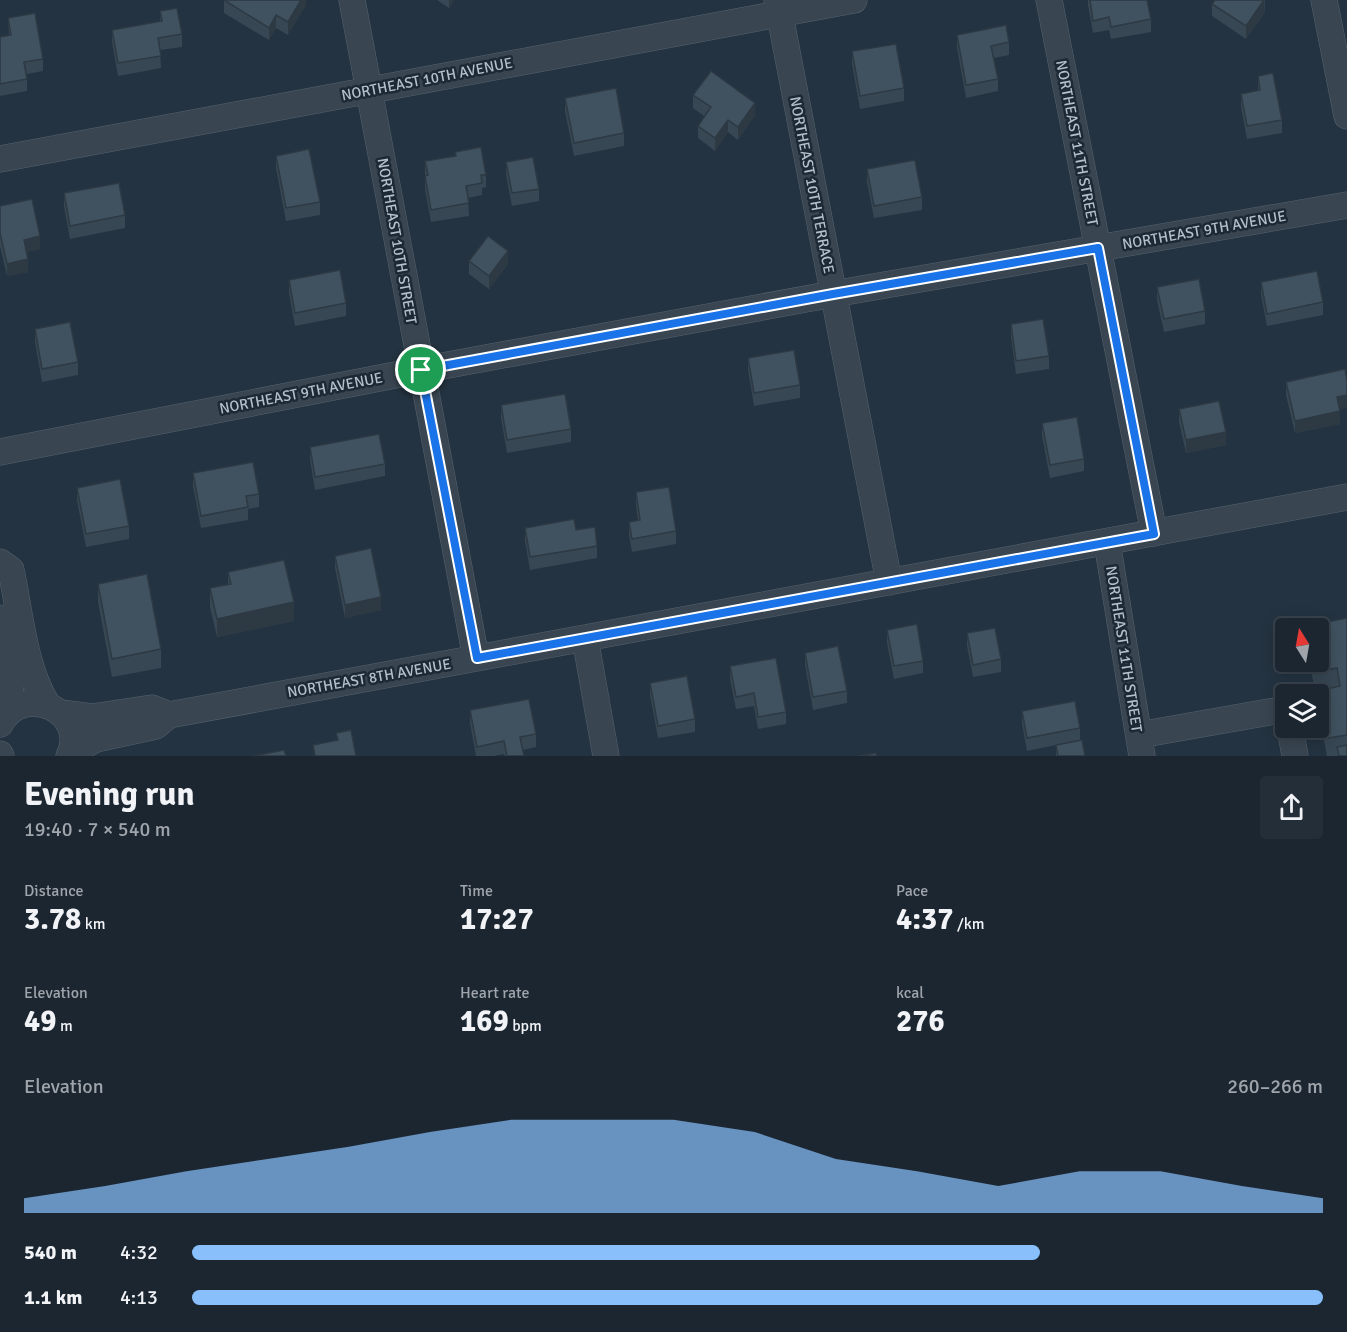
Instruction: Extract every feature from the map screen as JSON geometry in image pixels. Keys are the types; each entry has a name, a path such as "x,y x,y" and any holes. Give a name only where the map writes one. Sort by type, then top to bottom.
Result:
{"street":[{"name":"NORTHEAST 10TH STREET","path":"352,0 477,658"},
{"name":"NORTHEAST 10TH AVENUE","path":"0,159 370,90 779,7 854,0"},
{"name":"NORTHEAST 11TH STREET","path":"1049,0 1154,534"},
{"path":"1324,0 1347,116"},
{"name":"NORTHEAST 10TH TERRACE","path":"779,7 889,582"},
{"name":"NORTHEAST 9TH AVENUE","path":"0,452 421,370 833,294 1347,205"},
{"name":"NORTHEAST 8TH AVENUE","path":"70,754 96,739 156,726 169,715 1347,497"},
{"name":"NORTHEAST 11TH STREET","path":"1107,542 1140,745"},
{"path":"0,562 12,570 35,681 70,728 70,754"},
{"path":"0,618 11,684 4,718"},
{"path":"585,638 606,756"},
{"name":"NORTHEAST 8TH AVENUE","path":"4,718 17,706 29,703 92,717 152,708 169,715"},
{"path":"1140,745 1275,712"},
{"path":"1292,738 1295,756"}],"building":[{"path":"224,0 301,0 288,22 276,15 269,28"},
{"path":"1090,0 1147,0 1151,19 1111,27 1109,17 1093,21"},
{"path":"1215,0 1264,0 1246,26 1212,4"},
{"path":"177,8 182,34 158,38 161,56 118,63 112,30 162,21 160,11"},
{"path":"35,13 43,59 24,62 27,79 0,84 0,37 11,35 8,18"},
{"path":"1006,25 1009,42 991,46 998,79 966,85 957,35"},
{"path":"896,44 904,88 860,96 852,51"},
{"path":"711,71 755,103 738,127 728,120 715,138 698,126 711,107 693,95"},
{"path":"1273,73 1282,120 1247,126 1241,94 1260,90 1258,76"},
{"path":"616,88 624,133 574,143 565,98"},
{"path":"481,147 486,175 481,175 482,183 466,186 469,203 431,210 425,176 428,175 425,161 456,156 455,152"},
{"path":"309,149 320,202 286,208 276,156"},
{"path":"533,157 539,189 512,193 506,162"},
{"path":"915,160 922,197 874,206 867,169"},
{"path":"119,183 125,215 70,226 64,193"},
{"path":"32,199 40,236 24,240 28,259 7,264 0,233 0,206"},
{"path":"488,236 508,251 489,276 469,261"},
{"path":"340,270 346,303 295,313 289,280"},
{"path":"1317,271 1323,302 1267,314 1261,282"},
{"path":"1199,279 1205,311 1164,319 1157,287"},
{"path":"1043,319 1049,356 1016,361 1011,324"},
{"path":"70,322 78,362 42,369 35,329"},
{"path":"794,350 800,385 754,393 748,358"},
{"path":"1345,369 1347,395 1337,397 1340,411 1295,421 1286,382"},
{"path":"565,394 571,429 507,440 501,405"},
{"path":"1219,401 1226,432 1186,440 1179,409"},
{"path":"1077,417 1084,459 1050,465 1042,423"},
{"path":"379,434 385,464 315,477 310,447"},
{"path":"253,462 259,494 246,496 248,507 201,516 193,473"},
{"path":"120,479 129,526 86,534 77,488"},
{"path":"669,487 676,531 632,539 629,522 640,520 636,492"},
{"path":"574,519 576,530 595,527 597,546 530,557 525,528"},
{"path":"371,548 381,597 345,605 335,556"},
{"path":"284,560 294,602 217,619 210,588 231,584 228,572"},
{"path":"147,574 161,649 112,659 98,584"},
{"path":"1347,618 1347,735 1329,738 1329,689 1340,686 1337,668 1329,670 1329,622"},
{"path":"917,624 923,661 894,666 887,630"},
{"path":"995,628 1001,659 973,665 967,633"},
{"path":"838,646 847,691 813,697 805,653"},
{"path":"776,658 786,712 758,717 754,693 736,697 730,666"},
{"path":"687,676 695,719 658,726 650,683"},
{"path":"529,699 536,734 520,737 524,756 507,756 504,741 477,747 470,710"},
{"path":"1075,701 1080,728 1027,738 1022,711"},
{"path":"351,730 356,756 315,756 313,745 338,740 336,733"},
{"path":"1082,740 1085,756 1058,756 1056,745"},
{"path":"1347,745 1347,756 1339,756 1337,747"},
{"path":"284,750 286,756 253,756"},
{"path":"876,753 877,756 858,756"}],"route":[{"path":"1098,248 1154,534 477,658 421,370 1098,248"}]}
